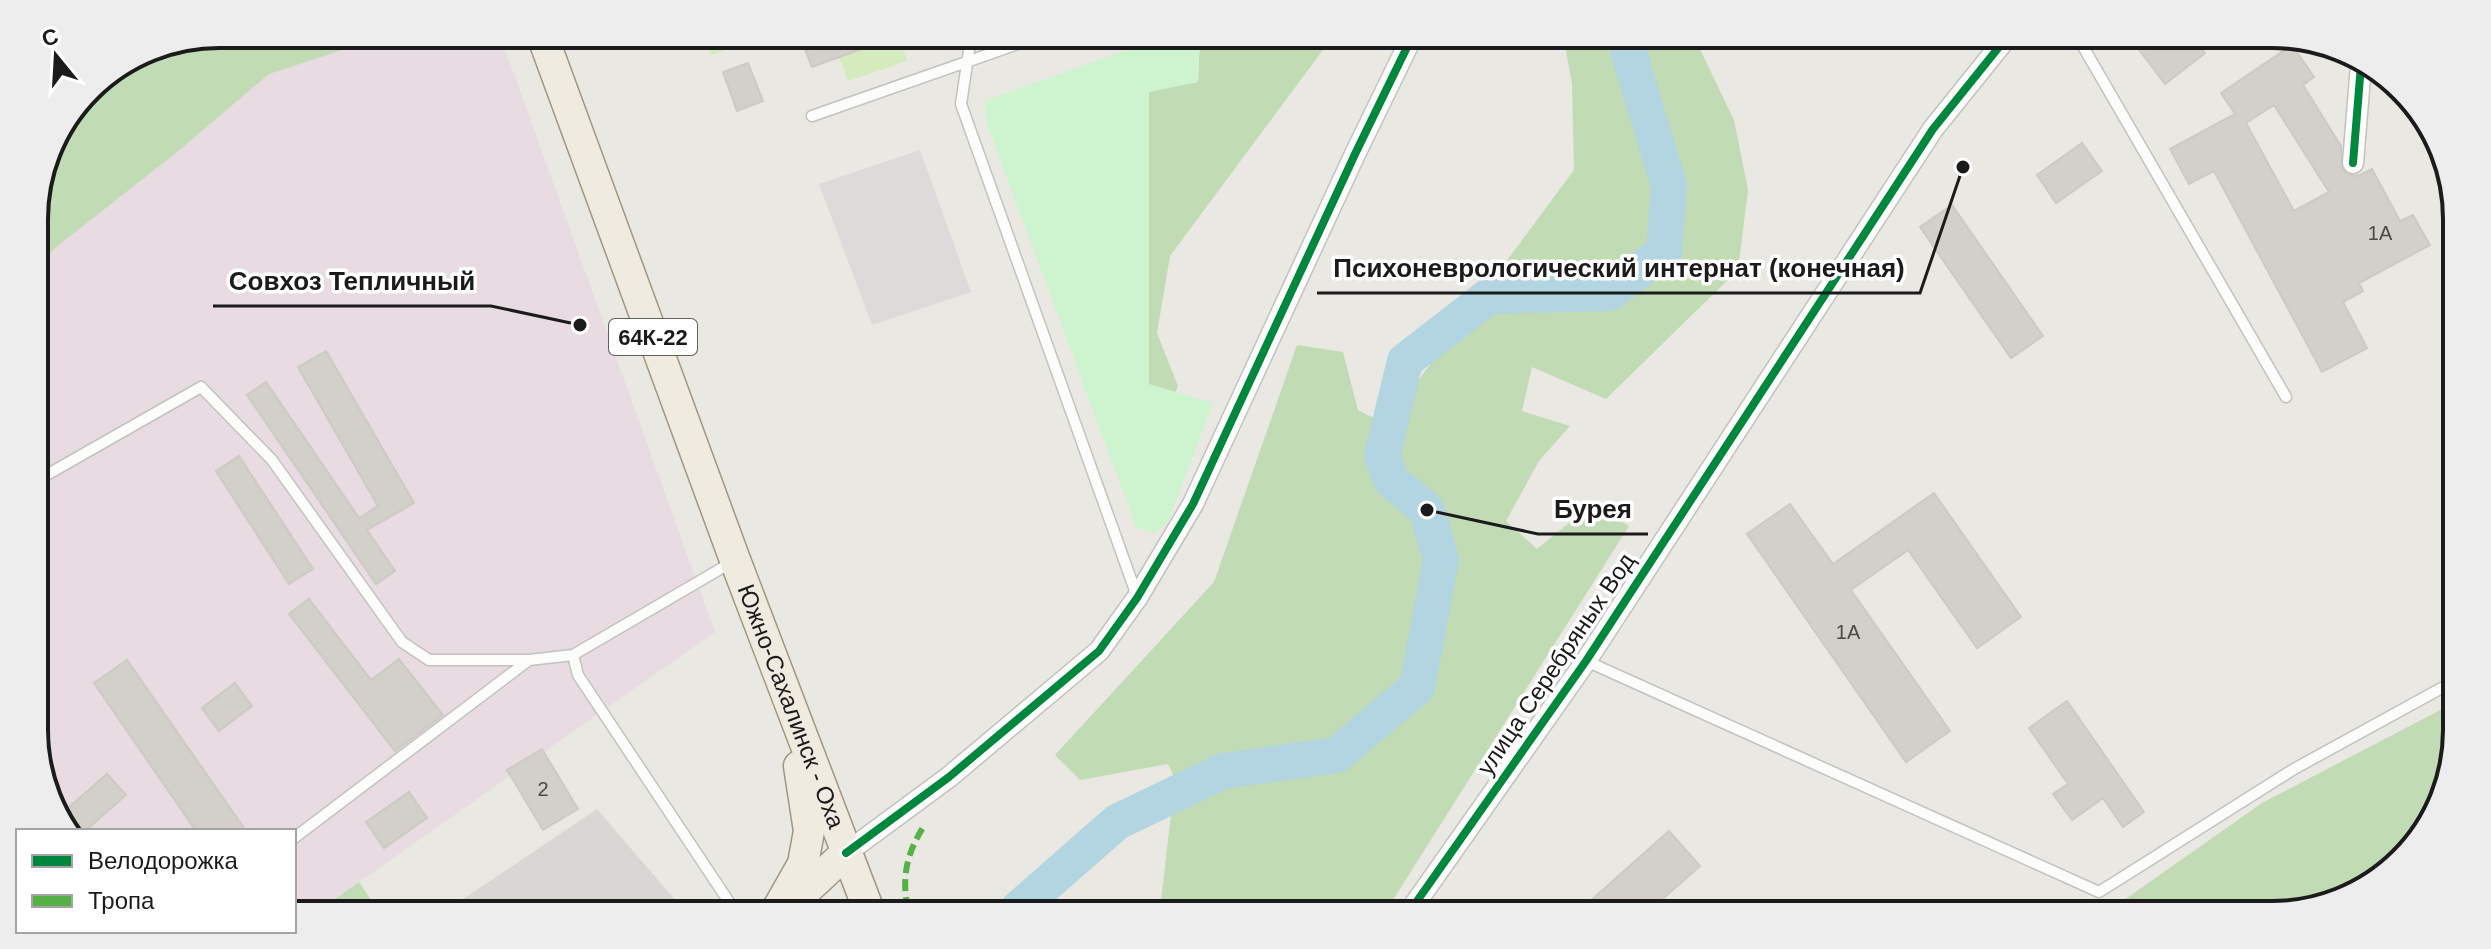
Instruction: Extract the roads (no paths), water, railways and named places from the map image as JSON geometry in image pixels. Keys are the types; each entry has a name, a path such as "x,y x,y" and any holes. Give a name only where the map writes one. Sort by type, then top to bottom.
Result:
{"main road":[{"name":"64К-22","path":"547,48 735,560"},
{"name":"Южно-Сахалинск - Оха","path":"735,560 865,901"},
{"path":"780,678 804,786 809,831 803,864 782,901"},
{"path":"795,901 846,853"}],"street":[{"path":"846,853 949,777 1099,651 1137,598 1193,504 1407,48"},
{"name":"улица Серебряных Вод","path":"1417,901 1586,661 1933,129 1998,48"},
{"path":"2353,163 2360,73"}],"lane":[{"path":"969,48 961,104 1137,598"},
{"path":"812,116 1007,48"},
{"path":"2084,48 2286,397"},
{"path":"48,474 201,387 272,460 402,642 429,660 529,660 573,655 735,560"},
{"path":"573,655 578,675 728,901"},
{"path":"296,836 529,660"},
{"path":"1586,661 2099,892 2294,769 2443,687"}],"waterway":[{"path":"1027,901 1117,822 1223,771 1337,755 1417,687 1441,560 1427,510 1391,480 1382,456 1405,361 1489,296 1609,293 1664,252 1669,186 1627,48"}],"place":[{"name":"Психоневрологический интернат (конечная)","path":"1963,167"},
{"name":"Совхоз Тепличный","path":"580,325"},
{"name":"Бурея","path":"1427,510"}]}
